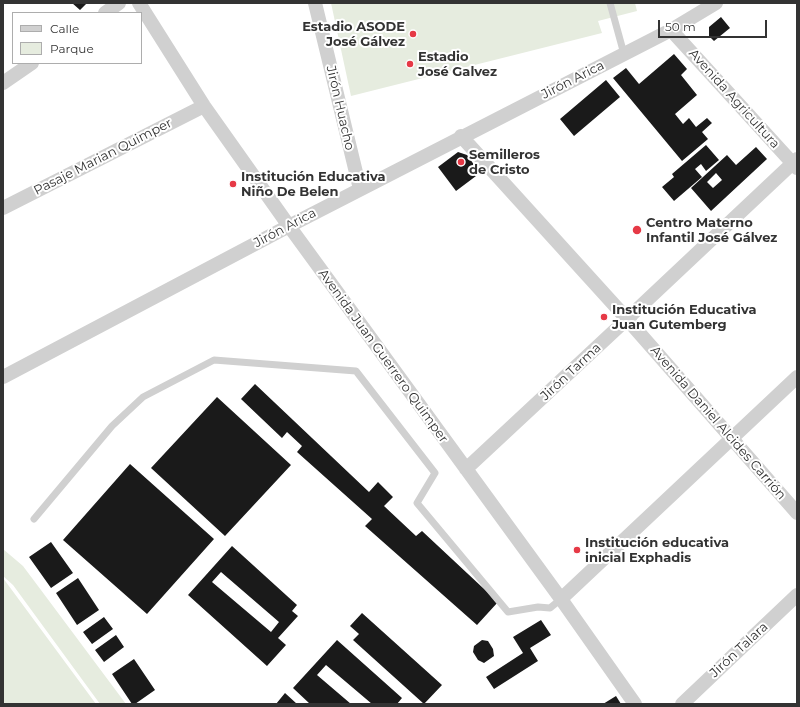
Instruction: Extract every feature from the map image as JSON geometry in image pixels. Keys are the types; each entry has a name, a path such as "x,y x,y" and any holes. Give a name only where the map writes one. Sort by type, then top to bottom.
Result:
{"street":[{"path":"106,12 119,3"},
{"name":"Avenida Juan Guerrero Quimper","path":"139,3 204,106 289,226 635,704"},
{"name":"Jirón Huacho","path":"315,3 360,189"},
{"name":"Jirón Arica","path":"3,377 461,136 671,30 716,3"},
{"name":"Avenida Agricultura","path":"671,30 795,163"},
{"path":"3,83 31,64"},
{"name":"Pasaje Marian Quimper","path":"3,208 204,106"},
{"name":"Avenida Daniel Alcides Carrión","path":"461,136 627,319 797,513"},
{"name":"Jirón Tarma","path":"466,469 795,163"},
{"path":"561,600 797,377"},
{"name":"Jirón Talara","path":"682,704 797,595"}],"lane":[{"path":"610,3 624,54"},
{"path":"34,519 112,426 143,397 214,360 356,371 435,472 417,503 508,612 538,607 550,608 561,600"}],"green space":[{"name":"Estadio José Galvez","path":"331,3 635,3 637,11 598,21 602,33 351,96"},
{"path":"3,549 23,566 126,704 100,704 13,585 3,576"},
{"path":"3,578 96,704 3,704"}],"building":[{"path":"72,3 87,3 80,10"},
{"path":"721,17 730,28 714,41 709,36 709,27"},
{"path":"674,54 687,69 681,75 697,95 675,114 683,124 689,118 696,127 707,118 712,123 702,132 708,139 682,161 613,78 626,68 639,84"},
{"path":"606,80 620,97 574,136 560,119"},
{"path":"706,145 719,160 706,171 701,164 695,169 702,177 674,201 662,187 674,177 672,174"},
{"path":"756,147 767,159 711,211 691,188 727,155 736,165","holes":["716,173 722,180 713,188 707,182"]},
{"path":"458,152 467,155 480,173 456,191 438,167"},
{"path":"255,384 369,492 378,482 393,497 384,506 416,536 422,531 498,602 477,625 365,526 372,519 297,452 302,446 287,432 282,438 241,399"},
{"path":"217,397 291,465 225,536 151,468"},
{"path":"130,464 214,539 147,614 63,540"},
{"path":"51,542 73,573 51,588 29,557"},
{"path":"232,546 297,605 292,611 298,616 278,638 286,645 267,666 188,595","holes":["221,572 279,622 271,632 212,582"]},
{"path":"78,578 99,610 77,625 56,593"},
{"path":"362,613 442,685 424,704 353,640 359,634 350,626"},
{"path":"104,617 113,629 92,644 83,632"},
{"path":"541,620 551,635 530,648 538,661 494,689 486,677 523,653 513,637"},
{"path":"116,635 124,647 104,662 95,650"},
{"path":"337,640 402,698 397,704 372,704 326,665 317,675 351,704 310,704 293,688"},
{"path":"482,640 488,641 493,649 494,656 484,663 478,660 473,652 474,646"},
{"path":"134,659 155,690 135,704 132,704 112,674"},
{"path":"285,693 297,704 276,704"},
{"path":"616,696 621,704 603,704"}],"place":[{"name":"Estadio ASODE José Gálvez","path":"413,34"},
{"name":"Estadio José Galvez","path":"410,64"},
{"name":"Semilleros de Cristo","path":"461,162"},
{"name":"Institución Educativa Niño De Belen","path":"233,184"},
{"name":"Centro Materno Infantil José Gálvez","path":"637,230"},
{"name":"Institución Educativa Juan Gutemberg","path":"604,317"},
{"name":"Institución educativa inicial Exphadis","path":"577,550"}]}
